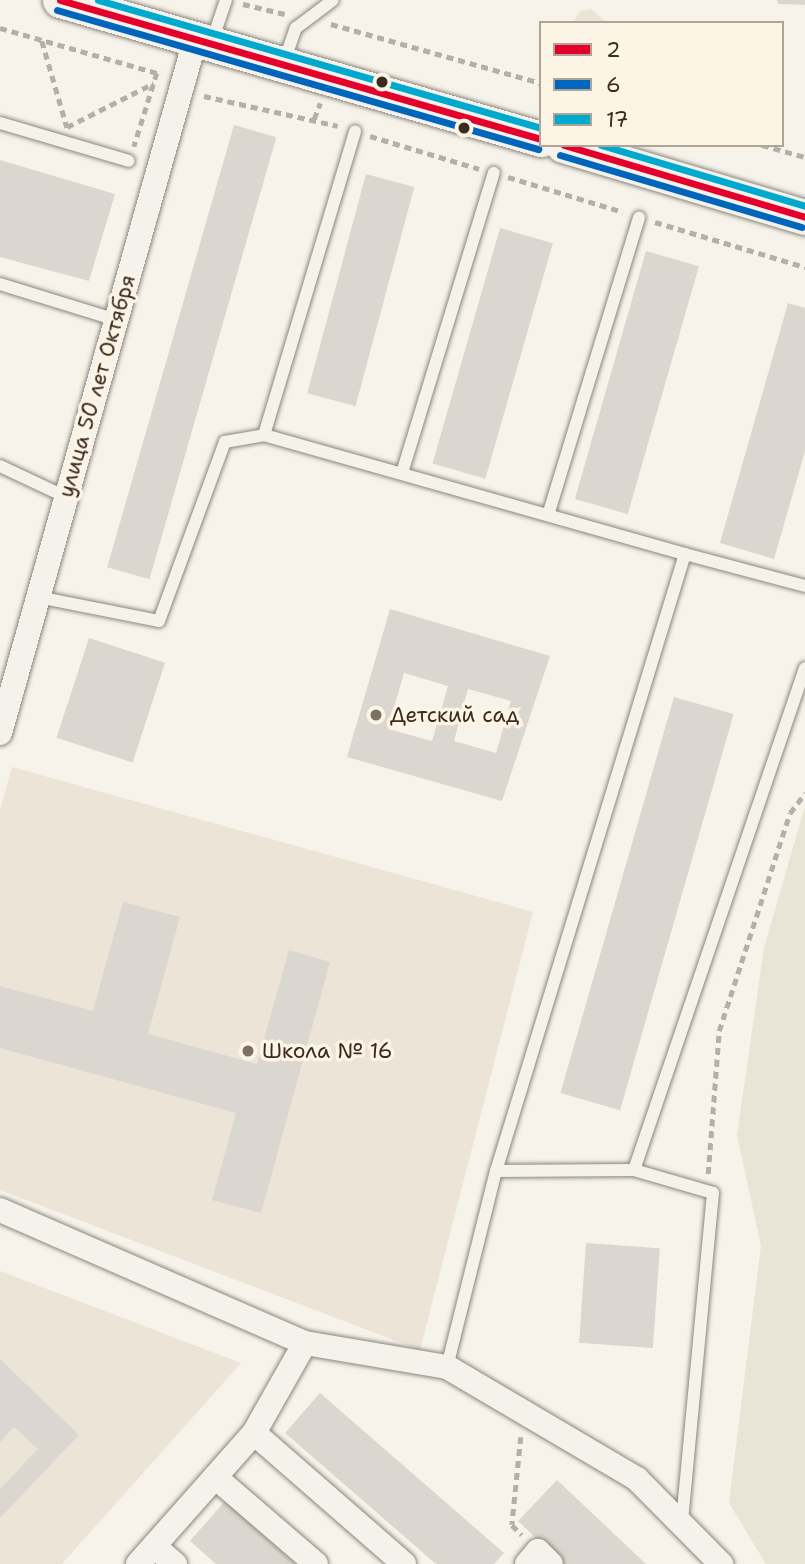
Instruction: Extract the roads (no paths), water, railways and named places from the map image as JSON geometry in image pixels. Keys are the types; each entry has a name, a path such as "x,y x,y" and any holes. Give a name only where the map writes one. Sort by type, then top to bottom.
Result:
{"street":[{"path":"60,0 539,138"},
{"name":"улица 50 лет Октября","path":"2,721 181,91 203,42"},
{"path":"570,147 805,217"},
{"path":"0,1210 304,1343 447,1367 524,1408 637,1479 682,1521 721,1564"},
{"path":"175,1564 146,1555 254,1433 304,1343"},
{"path":"254,1433 404,1564"},
{"path":"215,1477 316,1564"}],"lane":[{"path":"203,42 226,0"},
{"path":"282,66 296,28 333,0"},
{"path":"0,123 130,161"},
{"path":"264,435 355,131"},
{"path":"402,473 494,173"},
{"path":"549,512 639,217"},
{"path":"0,284 116,320"},
{"path":"38,597 159,621 225,442 264,435 549,512 685,554 805,586"},
{"path":"0,466 66,497"},
{"path":"447,1367 496,1171 685,554"},
{"path":"634,1170 805,668"},
{"path":"496,1171 634,1170 713,1193 682,1521"}],"place":[{"name":"Детский сад","path":"376,715"},
{"name":"Школа № 16","path":"248,1051"}]}
